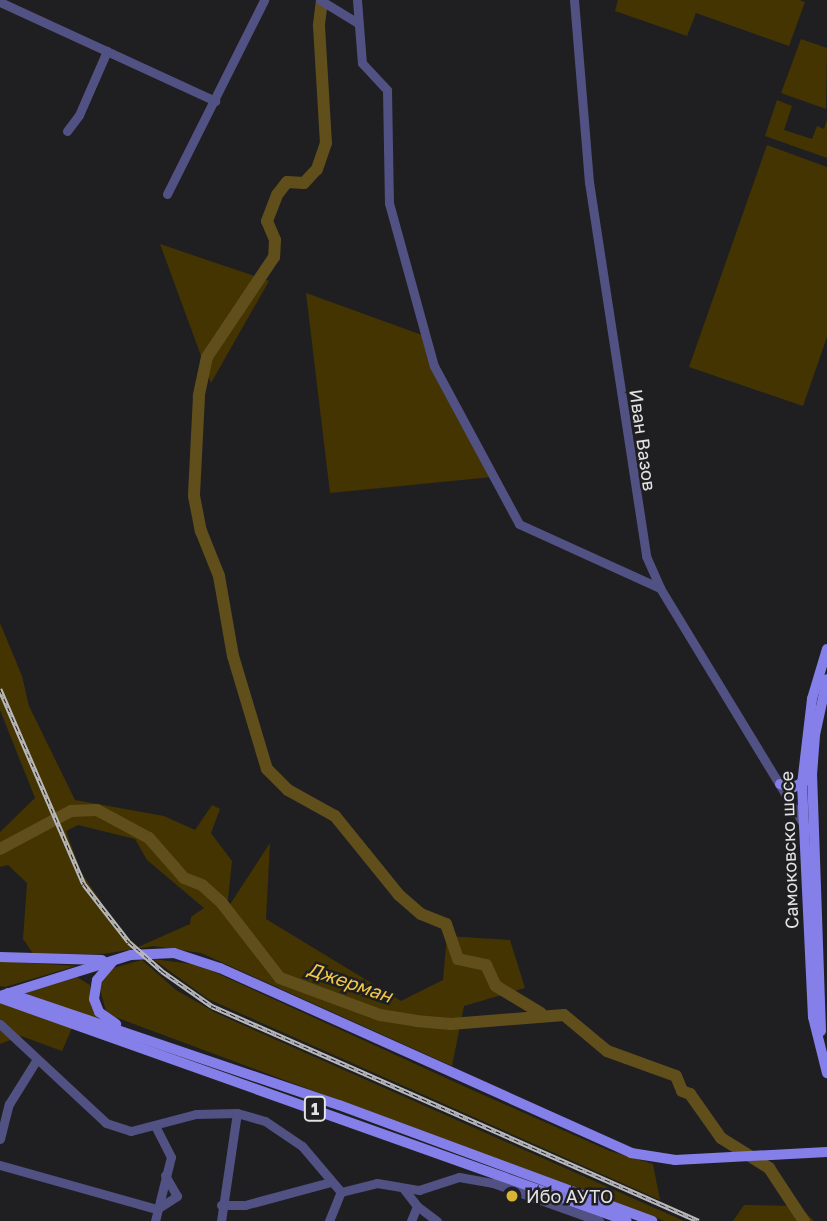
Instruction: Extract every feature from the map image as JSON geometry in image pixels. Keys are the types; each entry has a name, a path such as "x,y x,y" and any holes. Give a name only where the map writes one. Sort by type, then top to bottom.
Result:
{"main road":[{"name":"Самоковско шосе","path":"827,649 812,699 802,784 813,1017 827,1073"},
{"name":"Самоковско шосе","path":"821,1051 812,775 827,679"},
{"path":"780,784 792,788 812,775"},
{"path":"0,957 116,959 174,954 220,968 631,1153 653,1158 707,1159 827,1152"},
{"path":"1,996 116,959"},
{"path":"116,959 95,987 96,1006 103,1016 147,1039"},
{"path":"79,972 95,987"},
{"name":"1","path":"1,996 16,996 147,1039 652,1221"},
{"name":"1","path":"1,996 627,1221"}],"street":[{"path":"167,194 264,0"},
{"path":"320,0 358,23"},
{"path":"357,0 362,63 387,90 389,203 422,335 508,508 519,524 537,535 660,588"},
{"name":"Иван Вазов","path":"574,0 589,182 643,542 660,588 814,841"},
{"path":"0,2 215,101"},
{"path":"67,131 79,115 107,51"},
{"path":"0,1024 106,1123 131,1131 196,1114 237,1113 265,1121 302,1146 341,1192"},
{"path":"0,1139 9,1104 37,1059"},
{"path":"220,1221 237,1113"},
{"path":"155,1125 171,1157 155,1221"},
{"path":"0,1165 157,1209 182,1197 165,1175"},
{"path":"341,1192 377,1183 419,1190 459,1177 494,1183 599,1221"},
{"path":"222,1205 246,1205 331,1182"},
{"path":"403,1188 416,1206 437,1221"},
{"path":"329,1221 341,1192"},
{"path":"414,1220 416,1206"}],"shaded area":[{"path":"618,0 805,2 789,46 696,13 687,36 615,11"},
{"path":"801,39 827,48 826,109 781,93"},
{"path":"777,100 792,106 784,130 812,139 817,126 824,129 827,119 827,158 765,136"},
{"path":"767,145 827,167 827,337 803,406 689,367"},
{"path":"160,244 269,281 211,383"},
{"path":"306,293 422,335 492,477 330,493"},
{"path":"0,623 22,676 29,706 75,800 164,816 195,830 212,805 220,809 211,833 232,861 227,909 270,843 266,919 401,1001 443,980 447,936 510,940 525,988 464,1006 452,1066 201,953 154,946 103,954 34,955 23,939 27,883 8,865 0,867 0,832 35,798 0,710","holes":["78,825 135,839 147,860 204,908 191,917 190,924 138,947 121,932 81,872 66,831"]},
{"path":"153,959 199,965 610,1151 653,1164 660,1200 208,999"},
{"path":"142,960 176,990 216,1013 684,1221 664,1221 115,1017 106,1011 99,986 113,968"},
{"path":"0,961 76,966 5,987 0,986"},
{"path":"77,977 90,985 91,1006 101,1020 23,994"},
{"path":"0,1002 72,1028 62,1051 21,1036 0,1044"},
{"path":"744,1205 799,1206 814,1221 733,1221"}],"waterway":[{"path":"322,0 319,26 326,143 317,169 304,183 287,182 277,195 267,221 275,240 274,257 207,357 199,396 194,496 201,531 219,576 233,656 267,769 288,790 335,816 399,895 421,914 446,924 458,959 486,965 496,986 541,1013"},
{"name":"Джерман","path":"0,849 71,811 97,810 149,838 184,878 202,885 221,902 280,978 380,1015 416,1021 451,1024 564,1015 607,1051 676,1076 682,1091 690,1094 721,1138 769,1168 804,1221"}],"railway":[{"path":"0,689 84,884 129,942 162,971 212,1006 699,1221"}],"place":[{"name":"Ибо АУТО","path":"512,1196"}]}
